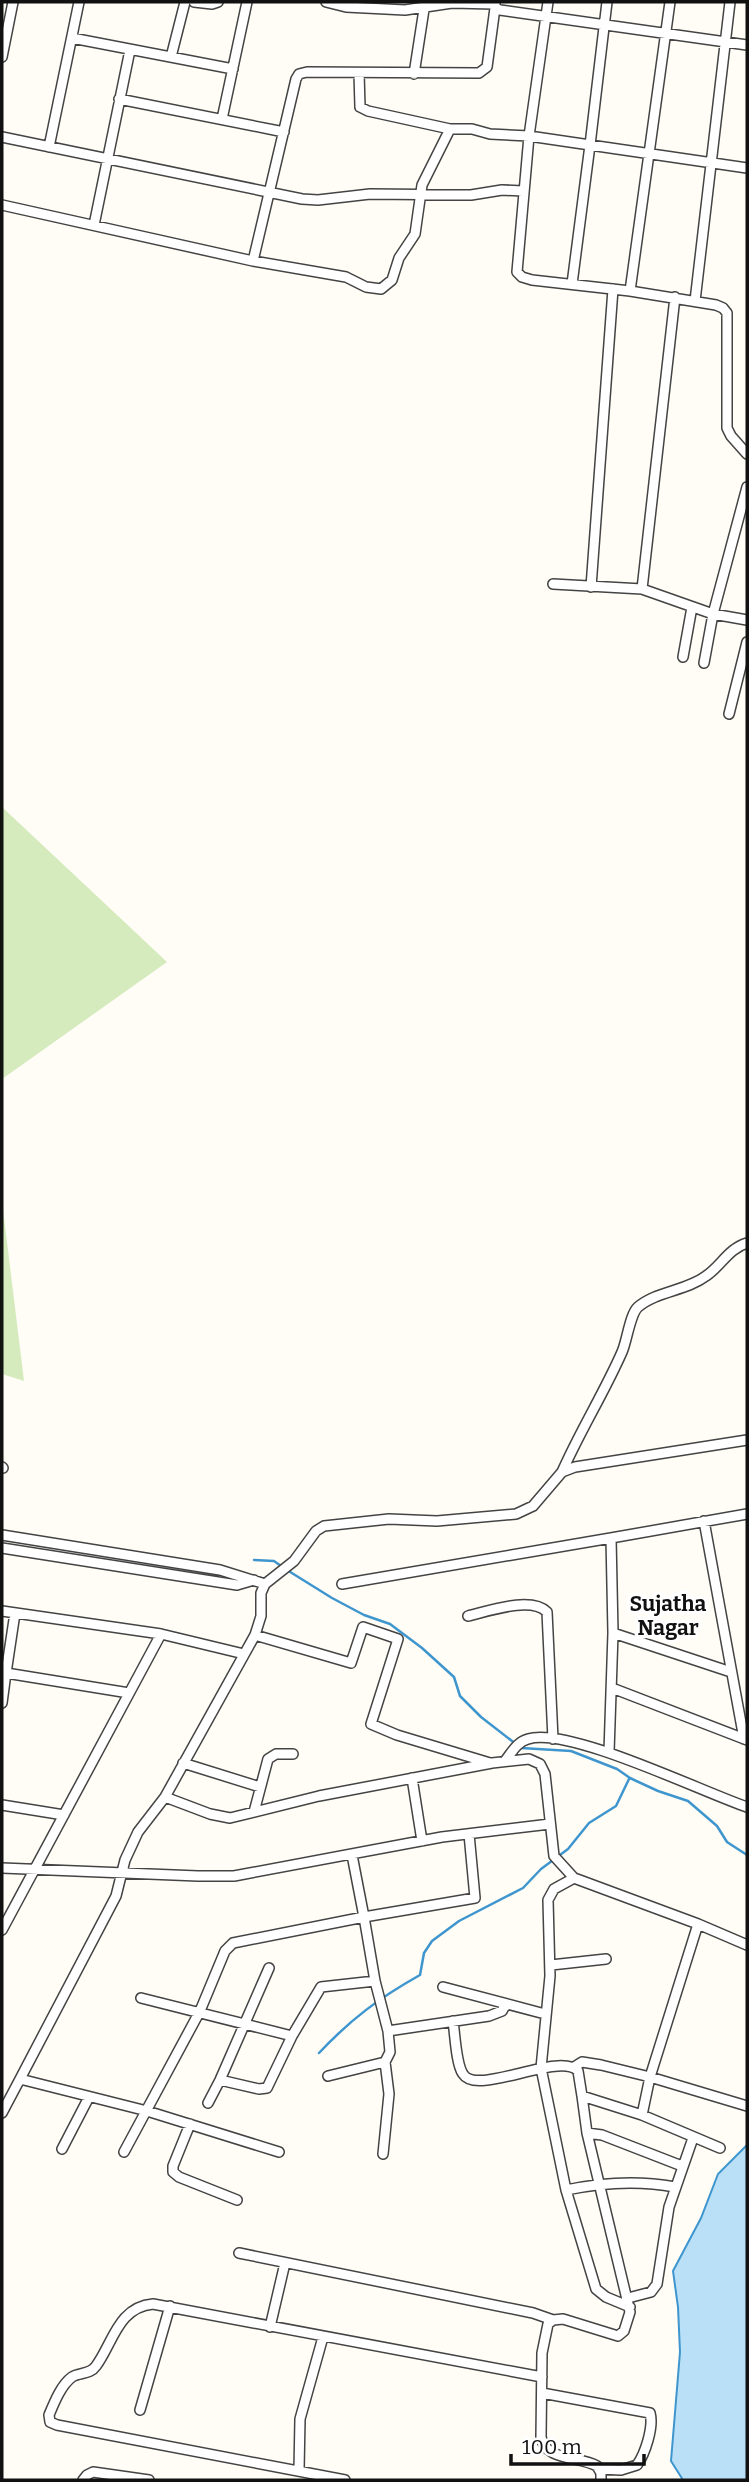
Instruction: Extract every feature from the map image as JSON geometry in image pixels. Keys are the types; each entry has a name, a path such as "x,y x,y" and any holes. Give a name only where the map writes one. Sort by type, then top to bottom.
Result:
{"street":[{"path":"2,57 13,2"},
{"path":"49,147 79,2"},
{"path":"171,57 185,2"},
{"path":"194,2 218,2"},
{"path":"222,119 247,2"},
{"path":"326,2 346,7 390,10 405,10 424,4 495,5 546,16 747,45"},
{"path":"548,2 529,136 517,272 532,280 675,297 723,308 727,313 727,428 747,454"},
{"path":"572,285 607,2"},
{"path":"630,291 670,2"},
{"path":"695,301 730,2"},
{"path":"414,74 424,4"},
{"path":"253,261 299,74 470,75 484,71 487,67 495,5"},
{"path":"72,38 233,69"},
{"path":"94,225 130,50"},
{"path":"359,73 362,109 450,129 463,128 489,134 529,136 747,168"},
{"path":"119,99 284,132"},
{"path":"2,205 253,261 346,277 366,287 380,289 392,280 399,258 415,234 425,176 450,129"},
{"path":"2,137 270,193 318,200 370,194 471,195 502,190 523,191"},
{"path":"591,587 613,289"},
{"path":"642,589 675,297"},
{"path":"704,663 713,614 747,487"},
{"path":"553,584 642,589 713,614 747,620"},
{"path":"683,657 692,607"},
{"path":"729,714 747,642"},
{"path":"2,2113 116,1896 125,1860 138,1832 165,1797 255,1636 261,1616 261,1593 265,1584 294,1561 316,1531 328,1525 389,1519 438,1521 516,1514 533,1506 562,1472 616,1366 626,1342 634,1310 643,1303 699,1281 719,1266 736,1247 747,1243"},
{"path":"562,1472 747,1440"},
{"path":"342,1584 747,1514"},
{"path":"704,1521 746,1739"},
{"path":"2,1535 220,1570 265,1584"},
{"path":"609,1752 613,1633 611,1538"},
{"path":"2,1548 237,1585 254,1580"},
{"path":"468,1616 529,1604 541,1606 548,1612 553,1739"},
{"path":"2,1611 161,1634 244,1654"},
{"path":"2,1703 4,1673 15,1613"},
{"path":"255,1636 351,1663 363,1627 398,1639 371,1724 397,1735 492,1763"},
{"path":"613,1633 731,1672"},
{"path":"2,1930 161,1634"},
{"path":"4,1673 129,1693"},
{"path":"612,1688 746,1739"},
{"path":"505,1761 523,1741 535,1737 553,1739 609,1752 747,1807"},
{"path":"254,1812 266,1763 271,1756 293,1754"},
{"path":"165,1797 223,1818 237,1817 318,1796 492,1763 529,1759 540,1764 548,1791 554,1856 574,1878 747,1945"},
{"path":"183,1763 260,1787"},
{"path":"412,1779 422,1841"},
{"path":"2,1805 64,1815"},
{"path":"2,1868 198,1877 234,1876 422,1841 550,1824"},
{"path":"124,2152 200,2011 225,1951 233,1943 475,1898 469,1834"},
{"path":"352,1855 375,1981 388,2031 390,2052 385,2062 389,2094 383,2154"},
{"path":"574,1878 554,1889 548,1896 551,1965 541,2068 566,2190 596,2289 606,2297 629,2303 651,2292 657,2284 669,2207 693,2138"},
{"path":"642,2115 650,2077 698,1924"},
{"path":"551,1965 606,1959"},
{"path":"208,2103 269,1968"},
{"path":"220,2080 259,2090 267,2088 292,2036 321,1987 375,1981"},
{"path":"443,1987 545,2014"},
{"path":"141,1998 292,2036"},
{"path":"388,2031 494,2015 502,2011 506,2004"},
{"path":"453,2021 463,2074 475,2081 493,2080 541,2068 574,2067 586,2062 650,2077 747,2106"},
{"path":"328,2076 385,2062"},
{"path":"239,2253 533,2313 553,2320 564,2319 618,2336 622,2334 627,2325 629,2303 586,2133 580,2074 574,2067"},
{"path":"20,2079 147,2111 279,2152"},
{"path":"582,2096 642,2115 720,2148"},
{"path":"62,2149 89,2097"},
{"path":"190,2124 173,2172 179,2177 237,2200"},
{"path":"586,2133 602,2135 682,2166"},
{"path":"566,2190 598,2183 634,2182 675,2187"},
{"path":"270,2327 285,2263"},
{"path":"345,2480 69,2428 50,2422 50,2412 68,2380 90,2372 123,2319 146,2304 170,2306 323,2337 542,2376"},
{"path":"140,2410 170,2306"},
{"path":"542,2393 650,2413 652,2421 643,2456 637,2465 621,2470 600,2469 593,2463 553,2453 545,2447 541,2437 542,2376 545,2333 553,2320"},
{"path":"299,2470 300,2419 323,2337"},
{"path":"600,2469 601,2480"},
{"path":"83,2480 93,2472 149,2480"}],"green space":[{"path":"2,807 167,962 2,1079"},
{"path":"2,1201 24,1381 2,1374"}],"water":[{"path":"747,2145 747,2480 683,2480 671,2461 680,2352 673,2271 701,2218 718,2174"}],"waterway":[{"path":"254,1560 274,1561 281,1566"},
{"path":"287,1570 364,1615 390,1624 422,1648 454,1677 460,1696 481,1717 521,1748 571,1751 617,1769 658,1791 688,1801 717,1826 727,1842 747,1855"},
{"path":"319,2053 366,2010 420,1975 424,1953 432,1941 459,1921 523,1888 541,1869 568,1849 589,1823 616,1806 629,1779"}],"district":[{"name":"Sujatha Nagar","path":"668,1616"}]}
